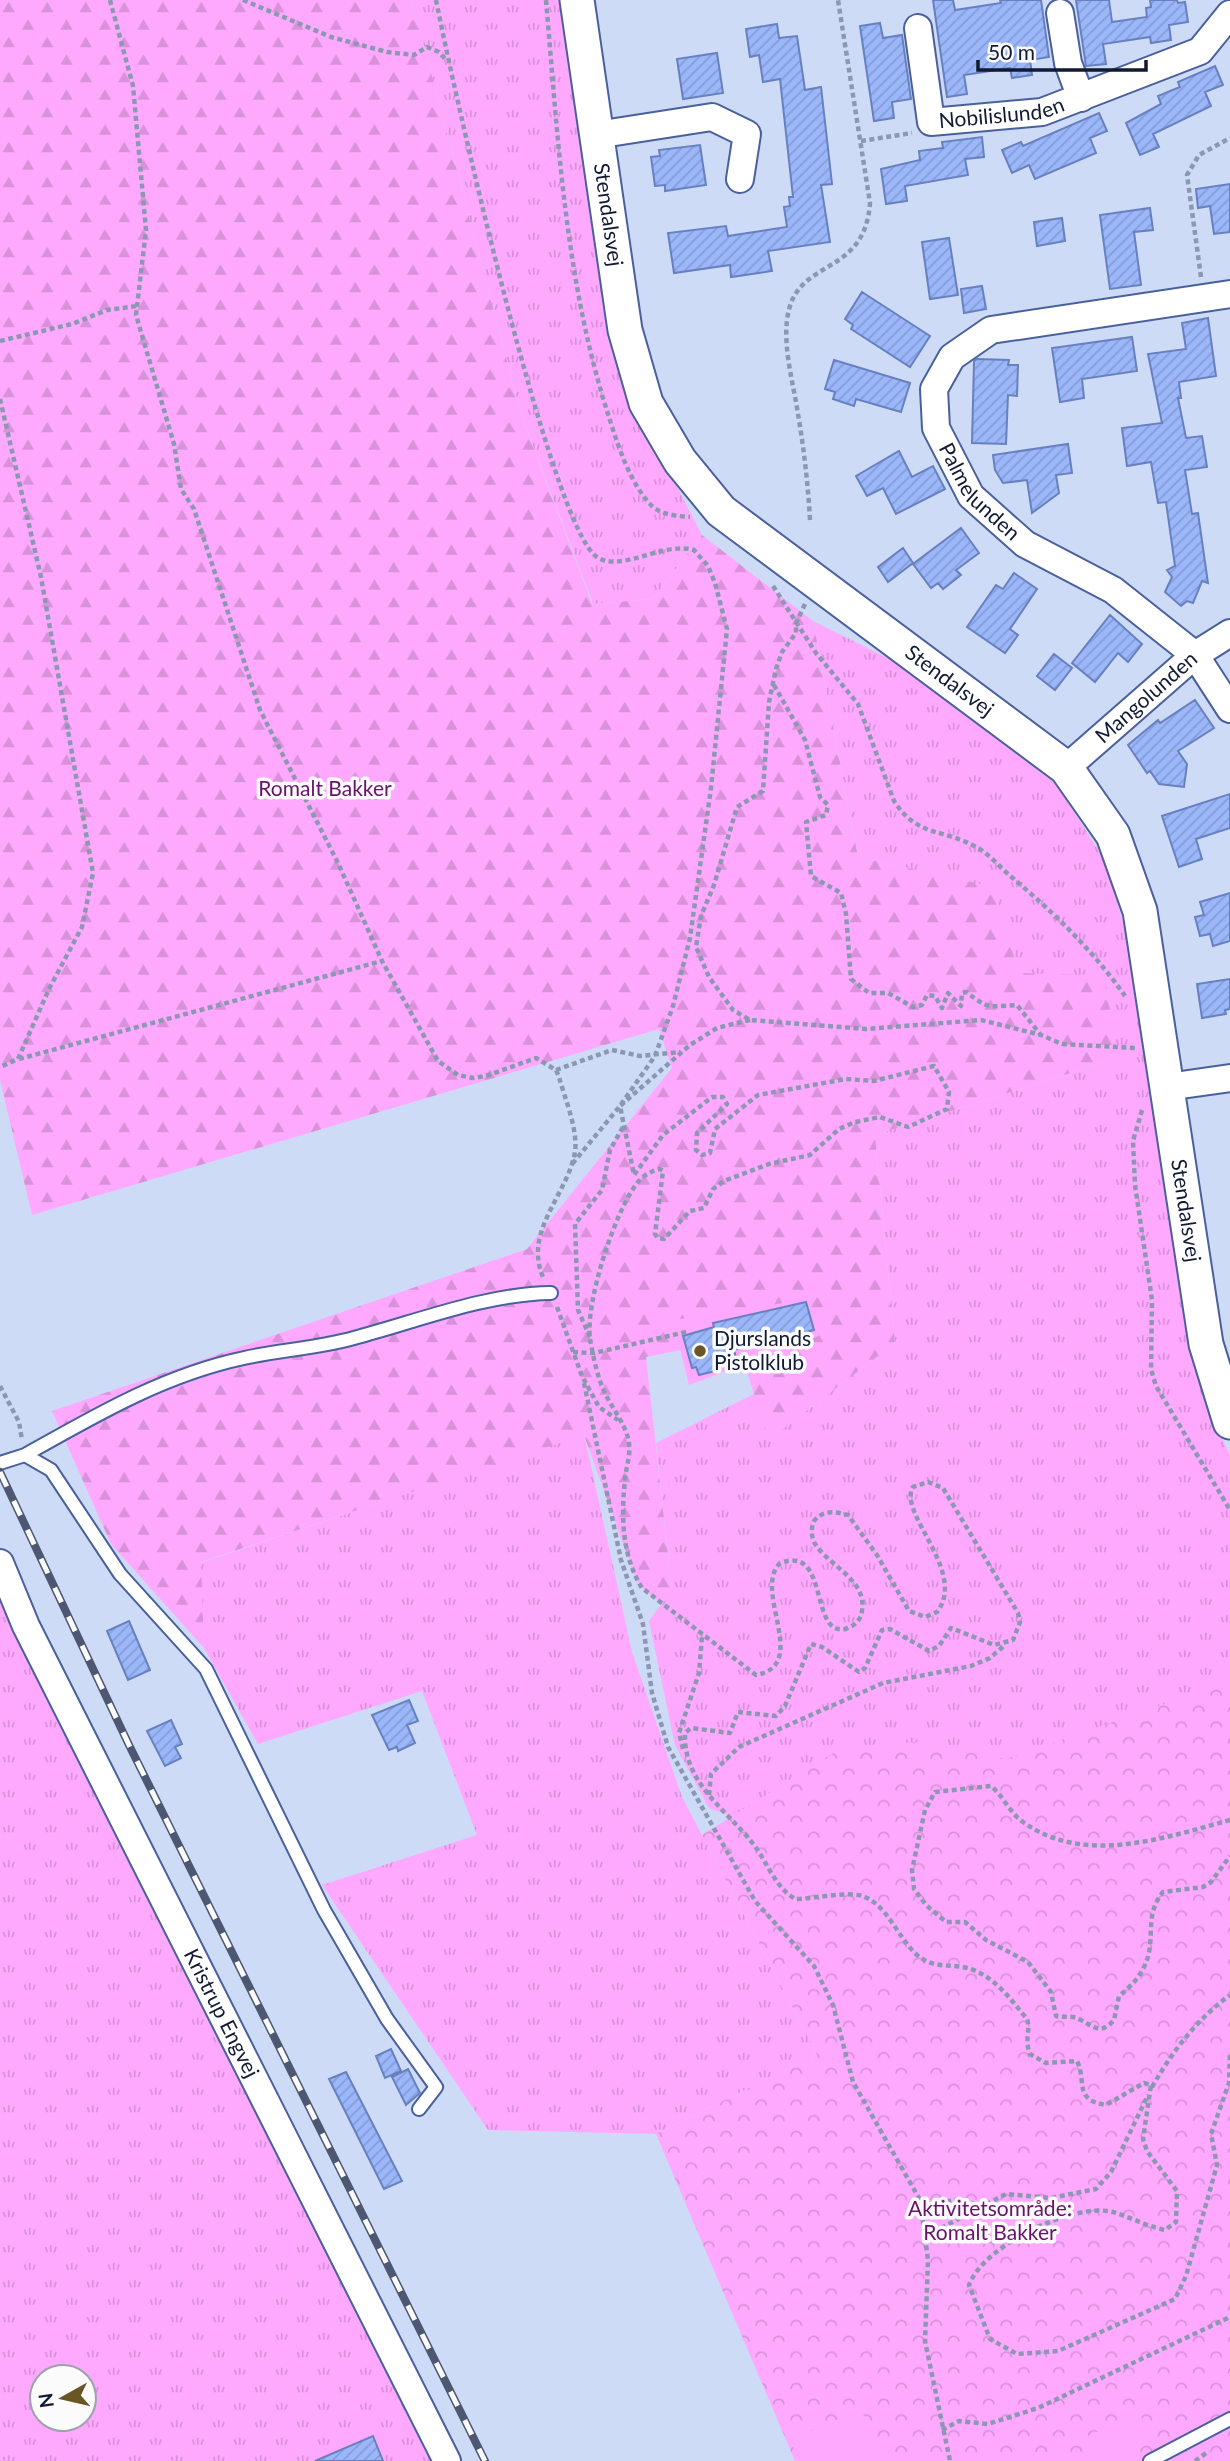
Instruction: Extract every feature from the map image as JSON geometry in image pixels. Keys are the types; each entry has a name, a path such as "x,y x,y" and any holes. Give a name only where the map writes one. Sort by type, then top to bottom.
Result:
{"street":[{"name":"Stendalsvej","path":"577,0 625,330 646,403 680,461 721,511 1066,768 1113,835 1140,911 1155,1097 1206,1344 1230,1422"},
{"name":"Nobilislunden","path":"1060,13 1068,64 1081,97"},
{"name":"Nobilislunden","path":"918,28 931,122 1042,112 1200,51 1230,14"},
{"path":"596,135 712,117 747,134 740,179"},
{"name":"Palmelunden","path":"1217,296 991,330 952,357 934,390 936,428 971,496 1025,544 1113,590 1195,655 1230,709"},
{"name":"Mangolunden","path":"1066,768 1195,655 1230,634"},
{"path":"1155,1097 1230,1078"},
{"name":"Kristrup Engvej","path":"0,1563 26,1626 447,2461"}],"lane":[{"path":"0,1463 25,1455 126,1398 166,1381 243,1359 344,1341 517,1293 551,1293"},
{"path":"25,1455 51,1471 120,1574 206,1669 324,1910 387,2019 436,2087 419,2109"},
{"path":"1150,2461 1230,2419"}],"path":[{"path":"110,0 133,86 146,230 136,315 174,444 181,489 194,509 260,710 338,863 382,961 438,1061 458,1075 486,1076 536,1058 556,1070 575,1151 547,1212 538,1252 541,1273 582,1376 599,1407 621,1422"},
{"path":"243,0 331,37 409,55 427,47 439,51 448,62"},
{"path":"436,0 448,62 543,434 579,536 589,552 600,560 613,562 663,549 694,551 708,566 726,614 721,698 690,938 673,1006 654,1056 620,1107 570,1166"},
{"path":"810,520 808,480 786,329 792,302 804,284 849,255 864,231 870,203 838,0"},
{"path":"861,141 915,133 931,122"},
{"path":"1217,296 1187,174 1199,155 1230,138"},
{"path":"0,341 72,324 107,310 137,306"},
{"path":"0,399 41,577 93,873 82,928 49,989 18,1059"},
{"path":"750,1020 733,1010 709,978 696,947 697,929 714,885 737,807 762,791 769,702 782,652 796,633 796,623 806,602"},
{"path":"796,623 816,653 858,704 894,801 902,814 928,831 976,847 1056,915 1104,965 1130,1004"},
{"path":"774,684 776,694 805,740 820,797 828,805 826,815 806,821 806,848 811,876 841,893 846,914 851,979 869,993 888,993 913,1007 922,1005 925,997 930,995 935,996 942,1008 948,993 961,1006 962,993 966,992 976,1003 987,1007 1017,1005 1041,1035"},
{"path":"0,1066 382,961"},
{"path":"620,1107 682,1051 717,1028 750,1020 866,1029 981,1020 1041,1035 1062,1044 1141,1049"},
{"path":"556,1070 612,1050 654,1056 682,1051"},
{"path":"590,1338 591,1311 606,1247 636,1184 647,1173 660,1169 663,1171 656,1234 658,1238 664,1239 690,1211 704,1208 713,1189 724,1181 769,1164 810,1155 839,1129 855,1122 880,1116 908,1127 921,1122 947,1109 949,1092 939,1071 928,1065 874,1081 846,1079 768,1091 758,1095 715,1129 710,1153 702,1155 696,1150 697,1133 727,1104 723,1097 712,1097 663,1135 634,1175 620,1107"},
{"path":"1155,1097 1133,1141 1135,1185 1152,1300 1151,1369 1156,1386 1230,1510"},
{"path":"624,1125 610,1150 602,1190 575,1224 578,1310 590,1338 604,1392 628,1437 630,1457 625,1480 623,1535 635,1577 642,1588 756,1675 772,1668 781,1653 772,1577 777,1566 786,1561 806,1566 828,1622 842,1629 857,1622 862,1600 852,1580 820,1550 812,1536 814,1521 831,1511 848,1515 877,1555 909,1611 925,1617 937,1612 944,1600 944,1585 934,1545 914,1515 909,1500 913,1487 923,1482 943,1488 1018,1613 1017,1633 990,1658 971,1666 883,1683 739,1747 711,1774 709,1796"},
{"path":"573,1352 594,1353 686,1332"},
{"path":"582,1376 621,1560 643,1624 652,1693 668,1747 755,1901 814,1966 833,2004 853,2082 921,2204 926,2236 925,2342 941,2430 950,2461"},
{"path":"0,1386 19,1422 25,1455"},
{"path":"680,1770 685,1755 685,1733 688,1729 730,1733 738,1712 744,1710 770,1717 780,1713 811,1643 822,1647 859,1672 865,1668 879,1634 886,1629 929,1651 939,1646 951,1628 994,1645 1007,1643"},
{"path":"702,1635 699,1673 679,1733 685,1755 709,1796 755,1846 788,1894 795,1899 854,1894 865,1896 878,1906 915,1954 926,1962 976,1971 1003,1989 1027,2019 1029,2024 1025,2036 1030,2054 1046,2063 1077,2061 1084,2093 1094,2102 1106,2105 1146,2082 1151,2089 1143,2138 1147,2151 1177,2191 1176,2222 1165,2230 1145,2226 1112,2212 1088,2212 1021,2233 988,2256 969,2285 989,2339 1017,2354 1058,2351 1175,2299 1186,2276 1217,2165 1211,2134 1229,2083 1230,2053"},
{"path":"1230,1820 1151,1842 1068,1844 1021,1821 991,1786 935,1792 925,1810 912,1870 914,1889 936,1915 946,1922 965,1922 986,1940 1028,1962 1051,1992 1056,2016 1076,2017 1097,2030 1114,2021 1119,1996 1138,1981 1150,1955 1156,1900 1163,1892 1203,1887 1211,1882 1230,1856"},
{"path":"926,2236 982,2205 1012,2193 1051,2197 1096,2189 1111,2172 1164,2067 1207,2012 1230,1995"},
{"path":"921,2204 956,2200 982,2205"},
{"path":"941,2430 959,2421 988,2424 1038,2408 1230,2317"}],"green space":[{"name":"Romalt Bakker","path":"0,0 412,0 521,414 592,604 653,599 702,535 813,621 858,857 994,887 1018,973 1104,976 1118,1058 875,1135 895,1343 768,1440 737,1339 646,1357 672,1590 662,1605 642,1588 635,1577 584,1435 201,1562 204,1648 111,1544 52,1411 527,1249 672,1068 659,1029 32,1215 0,1080"},
{"path":"412,0 561,0 671,475 702,535 653,599 593,604 521,414"},
{"path":"813,621 916,672 1034,759 1060,790 1104,859 1137,970 1192,1351 1208,1409 1230,1455 1230,1845 742,1821 709,1808 675,1745 649,1621 672,1590 656,1443 754,1394 769,1439 895,1343 875,1135 1118,1058 1018,973 993,887 858,857"},
{"path":"809,1299 819,1336 689,1385 673,1320"},
{"path":"584,1434 632,1652 682,1797 817,2054 656,2134 488,2130 322,1885 477,1835 422,1691 258,1744 204,1648 200,1563"},
{"path":"0,1597 8,1618 433,2461 0,2461"},
{"name":"Aktivitetsområde: Romalt Bakker","path":"1230,1681 1230,2461 795,2461 656,2134 817,2054 702,1835 833,1753 913,1742 1007,1759"},
{"path":"861,2409 883,2461 799,2461 790,2440"},
{"path":"1140,2413 1150,2437 1099,2461 1088,2436"}],"building":[{"path":"933,0 953,0 955,10 1001,3 1000,0 1041,0 1049,57 1030,60 1032,75 1012,78 1010,68 964,75 967,94 947,97"},
{"path":"1076,0 1109,0 1112,22 1147,17 1146,8 1151,7 1150,0 1177,0 1178,3 1185,2 1188,22 1169,25 1171,40 1151,43 1150,37 1103,44 1106,64 1086,66"},
{"path":"880,23 883,38 902,35 911,99 892,102 894,118 874,121 860,26"},
{"path":"777,24 779,38 797,36 805,90 821,87 832,184 821,185 830,242 768,251 772,271 731,277 730,265 674,273 668,233 726,226 728,236 787,227 784,207 790,206 789,197 793,197 780,79 763,82 759,55 750,57 746,29"},
{"path":"717,53 723,93 683,99 677,59"},
{"path":"1215,66 1223,85 1205,92 1211,106 1153,134 1159,147 1140,155 1126,123 1161,104 1158,96 1180,87 1178,82"},
{"path":"1099,113 1107,131 1090,138 1096,153 1035,179 1029,165 1012,173 1002,150 1021,142 1023,146"},
{"path":"982,137 984,157 965,159 968,175 905,186 907,201 886,204 881,169 920,160 919,151 943,148 942,142"},
{"path":"700,145 706,185 665,191 665,185 655,186 651,157 660,156 659,150"},
{"path":"1230,184 1230,232 1214,234 1210,206 1198,208 1196,189"},
{"path":"1150,208 1153,230 1134,232 1141,285 1110,289 1100,215"},
{"path":"1062,218 1065,241 1037,246 1034,222"},
{"path":"949,238 958,295 930,299 922,242"},
{"path":"982,286 986,309 964,313 961,289"},
{"path":"862,292 930,336 910,367 851,329 853,325 845,319"},
{"path":"1208,318 1216,376 1179,382 1181,398 1178,398 1186,438 1202,436 1207,467 1185,470 1192,514 1198,513 1208,583 1202,581 1193,603 1187,601 1181,606 1165,592 1172,577 1167,570 1175,566 1166,502 1158,503 1151,462 1127,466 1122,428 1162,423 1148,354 1186,349 1182,323"},
{"path":"1132,337 1137,371 1082,379 1084,398 1060,402 1052,348"},
{"path":"834,360 910,383 901,412 856,399 854,406 833,399 835,392 825,389"},
{"path":"1009,360 1008,365 1018,365 1017,396 1008,395 1006,444 972,443 974,361"},
{"path":"1068,444 1072,473 1056,475 1059,493 1032,513 1027,480 1003,483 995,470 993,455"},
{"path":"899,451 912,477 933,466 945,489 896,514 883,488 867,496 856,476"},
{"path":"961,528 979,553 956,570 961,575 943,589 938,583 931,588 913,564"},
{"path":"903,548 913,563 888,582 878,567"},
{"path":"1014,573 1037,589 1010,629 1018,635 1005,653 967,627 996,585 1003,589"},
{"path":"1110,615 1142,644 1128,662 1118,653 1095,682 1072,663"},
{"path":"1054,654 1072,668 1055,690 1037,676"},
{"path":"1195,700 1214,728 1178,751 1187,764 1184,787 1159,784 1150,771 1147,773 1128,745 1158,720 1160,723"},
{"path":"1230,794 1230,828 1196,839 1202,859 1179,867 1162,816"},
{"path":"1230,893 1230,941 1213,946 1210,934 1200,936 1195,917 1204,915 1200,902"},
{"path":"1230,979 1230,1009 1225,1010 1226,1014 1202,1018 1197,984"},
{"path":"806,1302 814,1330 734,1350 736,1357 717,1361 719,1370 699,1375 696,1367 692,1368 683,1336 714,1327 713,1323"},
{"path":"129,1621 150,1670 128,1680 107,1631"},
{"path":"409,1700 418,1721 407,1725 415,1743 398,1751 397,1747 389,1750 372,1715"},
{"path":"171,1720 182,1744 175,1747 181,1758 165,1766 147,1731"},
{"path":"391,2049 401,2071 385,2078 376,2056"},
{"path":"408,2069 420,2093 406,2105 392,2077"},
{"path":"346,2072 402,2181 384,2189 329,2079"},
{"path":"373,2436 383,2461 315,2461"}],"railway":[{"path":"0,1472 129,1745 485,2461"}],"place":[{"name":"Djurslands Pistolklub","path":"700,1351"}]}
